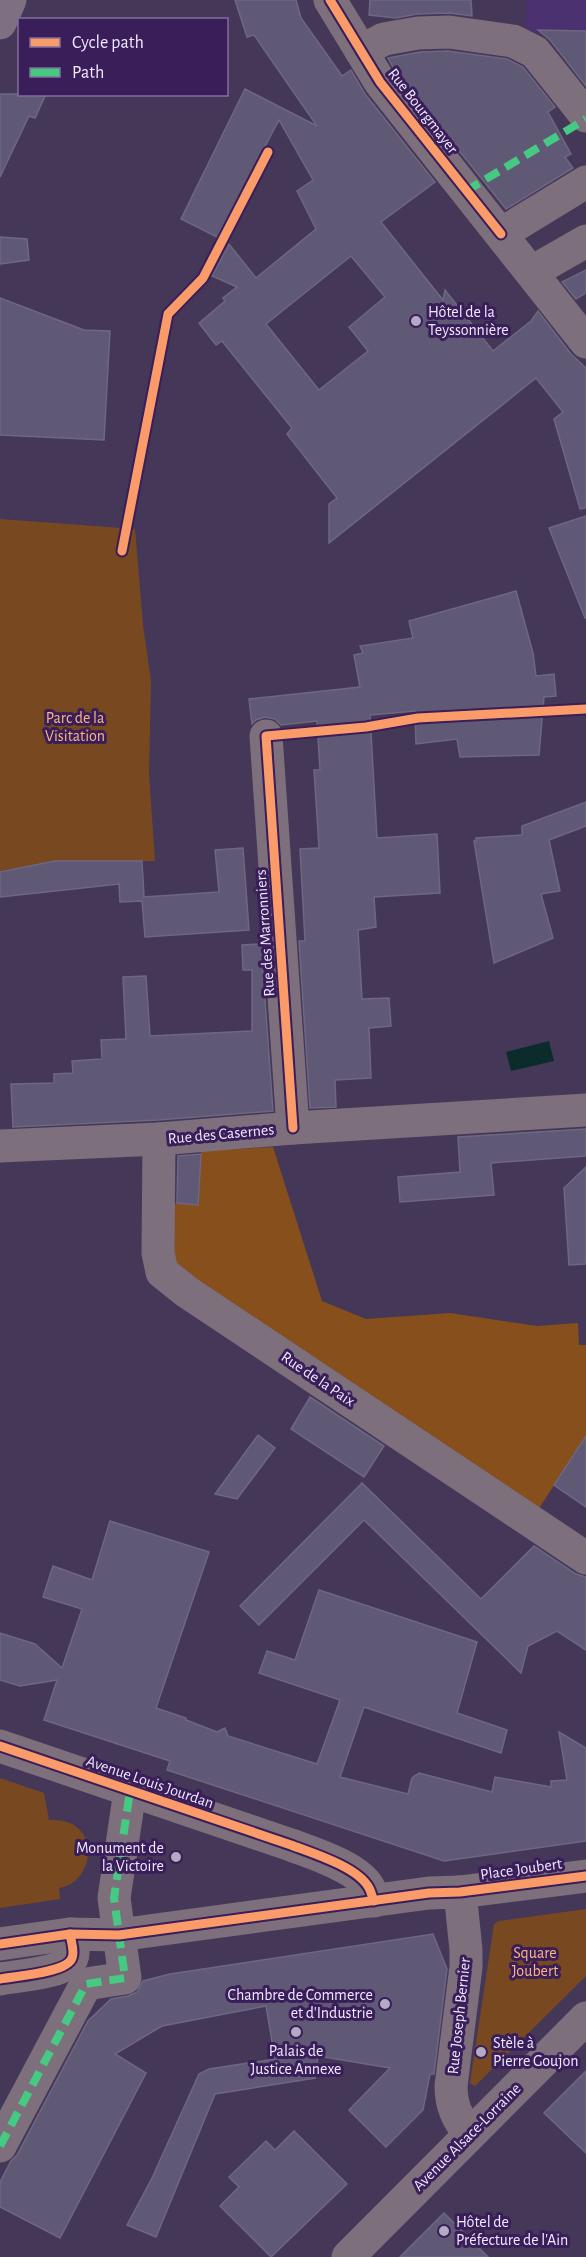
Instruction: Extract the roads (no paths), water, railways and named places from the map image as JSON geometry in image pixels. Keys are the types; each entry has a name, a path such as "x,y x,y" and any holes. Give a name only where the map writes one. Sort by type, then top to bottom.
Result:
{"main road":[{"path":"0,23 10,0"}],"street":[{"name":"Rue Bourgmayer","path":"330,0 336,14 380,82 586,342"},
{"path":"361,51 384,39 418,33 449,32 513,41 535,52 586,116"},
{"path":"501,234 586,182"},
{"path":"532,272 586,241"},
{"name":"Rue des Marronniers","path":"266,736 293,1128"},
{"name":"Rue des Casernes","path":"0,1146 159,1139 293,1128 586,1110"},
{"name":"Rue de la Paix","path":"159,1139 158,1253 162,1272 187,1292 586,1558"},
{"name":"Avenue Louis Jourdan","path":"0,1746 326,1858 361,1877 370,1888 374,1901"},
{"path":"0,2146 86,1984 125,1978 114,1898 130,1791"},
{"name":"Place Joubert","path":"0,1944 70,1935 119,1935 429,1893 460,1892 586,1876"},
{"name":"Rue Joseph Bernier","path":"460,1892 466,1967 451,2086 451,2103 462,2126 470,2134"},
{"path":"0,1979 53,1970 66,1965 72,1960 73,1955 70,1935"},
{"name":"Avenue Alsace-Lorraine","path":"348,2257 586,2018"}],"place":[{"name":"Hôtel de la Teyssonnière","path":"416,321"},
{"name":"Monument de la Victoire","path":"176,1857"},
{"name":"Chambre de Commerce et d'Industrie","path":"385,2004"},
{"name":"Palais de Justice Annexe","path":"296,2032"},
{"name":"Stèle à Pierre Goujon","path":"481,2052"},
{"name":"Hôtel de Préfecture de l'Ain","path":"444,2231"}],"park label":[{"name":"Parc de la Visitation","path":"75,727"},
{"name":"Square Joubert","path":"535,1962"}]}
